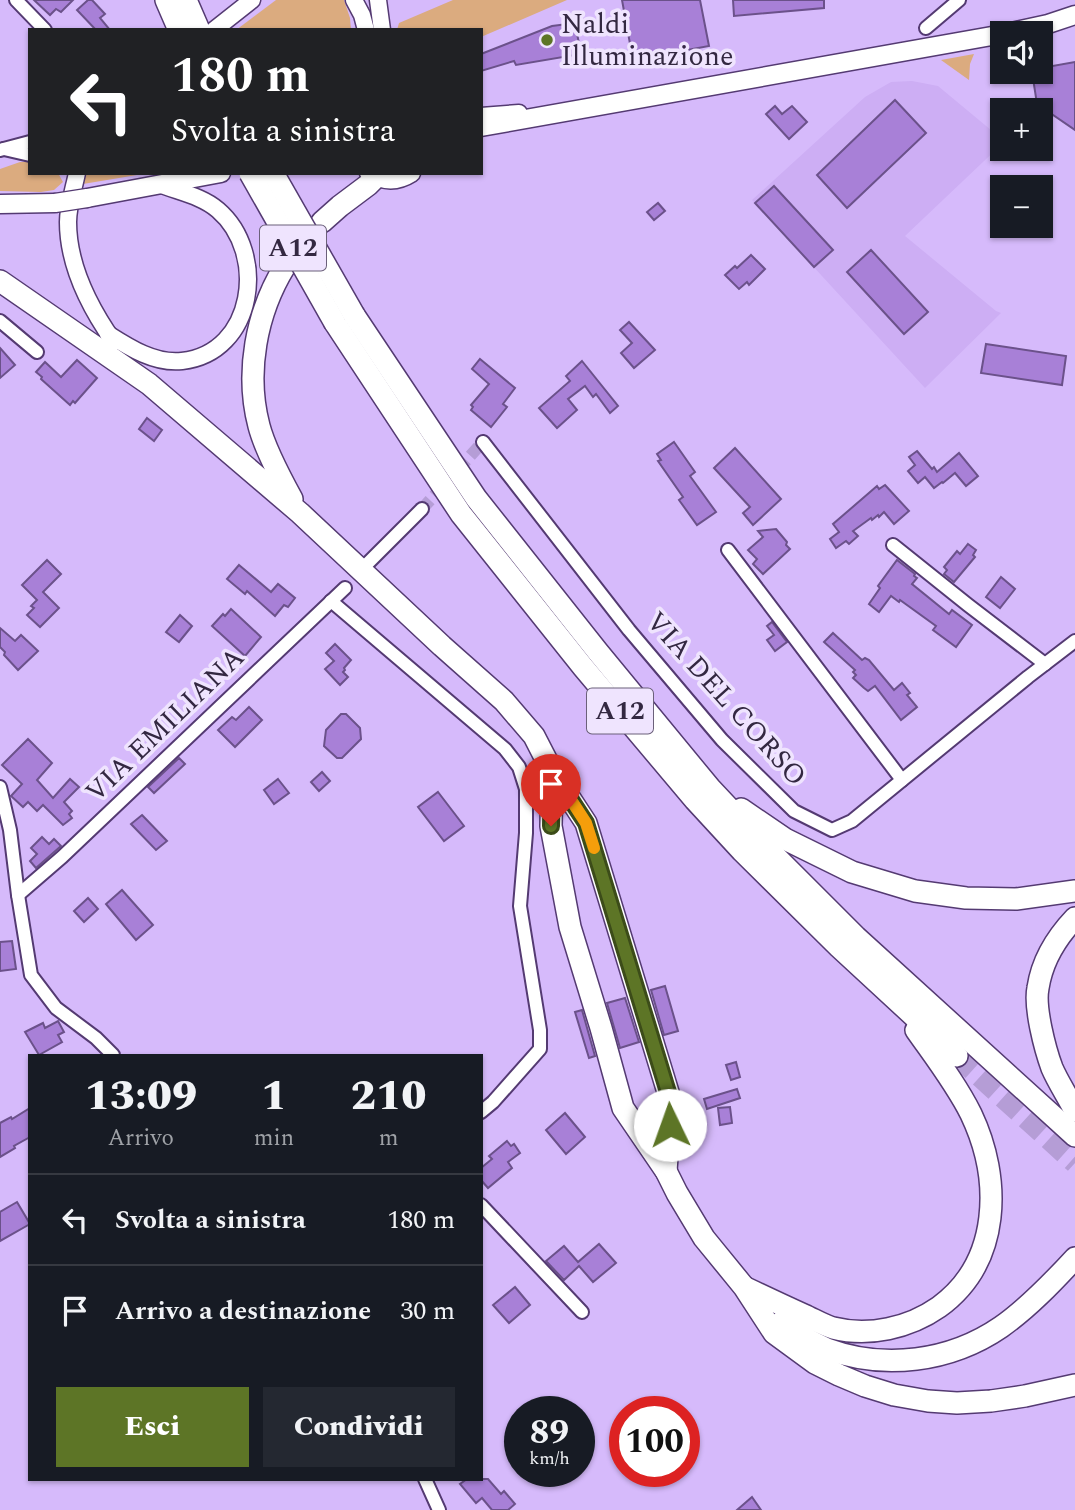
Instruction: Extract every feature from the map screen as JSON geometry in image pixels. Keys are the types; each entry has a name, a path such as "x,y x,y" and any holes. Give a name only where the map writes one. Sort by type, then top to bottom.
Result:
{"highway":[{"path":"166,0 178,28"},
{"path":"186,0 198,28"},
{"name":"A12","path":"251,175 345,319 461,514 583,667 695,800 742,851 839,947 957,1056"},
{"name":"A12","path":"274,175 345,319 476,498 710,788 856,937 1075,1136"},
{"path":"322,222 368,185 372,175"},
{"path":"285,266 272,287 261,317 255,350 254,390 259,427 279,475 300,513"},
{"path":"0,281 149,384 300,513 504,701 534,736 552,771 586,823 671,1102 666,1171"},
{"path":"552,771 551,826 570,927 623,1108 666,1171 704,1238 744,1287 774,1333 815,1363 865,1386 928,1401 991,1401 1075,1385"},
{"path":"710,788 785,839 852,873 915,891 966,898 1016,899 1075,891"},
{"path":"1075,918 1059,935 1048,956 1037,990 1041,1029 1052,1068 1075,1111"},
{"path":"744,1287 830,1327 858,1332 883,1330 907,1324 929,1314 949,1299 966,1280 980,1255 992,1202 989,1170 981,1140 971,1114 954,1085 889,993"},
{"path":"744,1287 781,1323 827,1349 873,1360 924,1359 974,1343 1000,1328 1025,1308 1075,1258"}],"main road":[{"path":"217,28 252,0"},
{"path":"354,0 365,28"},
{"path":"378,0 382,28"},
{"path":"1053,22 1075,15"},
{"path":"1053,24 1075,26"},
{"path":"483,127 990,37"},
{"path":"483,116 519,113 535,118"},
{"path":"483,138 529,126 535,118"},
{"path":"0,204 55,203 210,175"},
{"path":"372,175 386,180 406,175"},
{"path":"74,176 68,220 78,274 101,325 121,353 149,384"},
{"path":"108,334 133,350 151,357 180,361 199,358 219,346 234,330 245,306 249,285 246,260 240,240 230,222 205,200 159,184"}],"street":[{"path":"16,0 43,28"},
{"path":"926,28 958,0"},
{"path":"2,149 28,142"},
{"path":"2,149 28,155"},
{"path":"0,321 37,352"},
{"name":"VIA DEL CORSO","path":"484,442 629,630 722,740 794,811 832,830 852,821 1075,640"},
{"path":"368,564 422,509"},
{"path":"892,545 1045,663"},
{"path":"728,550 902,780"},
{"name":"VIA EMILIANA","path":"18,894 62,857 345,588"},
{"path":"331,601 505,749 516,761 523,777 526,789 526,833 520,906 541,1030 540,1049 483,1110"},
{"path":"0,787 10,830 31,975 56,1008 96,1038 112,1054"},
{"path":"483,1207 582,1312"},
{"path":"426,1481 439,1510"}],"shaded area":[{"path":"276,0 344,0 351,28 239,28"},
{"path":"453,0 567,0 483,36 483,28 398,28 399,23"},
{"path":"974,54 969,80 941,60"},
{"path":"912,81 938,86 990,129 990,155 905,236 1001,313 925,388 752,200 865,97 891,82","holes":["895,101 925,133 848,207 817,175","774,186 832,250 815,266 755,203","871,250 928,312 904,334 847,273"]},
{"path":"28,162 28,175 59,175 63,182 54,190 41,192 0,191 0,169"},
{"path":"86,175 137,175 83,184"}],"building":[{"path":"34,0 73,0 61,12 56,9 50,15"},
{"path":"88,0 92,0 105,14 100,18 108,28 94,28 77,10"},
{"path":"622,0 700,0 709,46 633,60"},
{"path":"733,0 824,0 824,8 734,16"},
{"name":"Naldi Illuminazione","path":"575,23 581,54 516,65 514,61 483,70 483,53 552,26"},
{"path":"1075,62 1075,130 1053,115 1053,98 1036,98 1034,84 1053,84 1053,66"},
{"path":"895,100 926,133 847,208 817,175"},
{"path":"775,106 782,114 792,106 807,122 789,139 766,114"},
{"path":"774,186 833,250 814,267 755,203"},
{"path":"658,203 665,211 654,220 647,212"},
{"path":"871,250 928,312 904,334 847,272"},
{"path":"751,255 765,269 749,285 747,282 739,289 725,275"},
{"path":"629,322 655,350 634,368 621,353 632,343 620,330"},
{"path":"986,344 1066,356 1062,385 981,373"},
{"path":"0,348 15,365 0,378"},
{"path":"480,359 515,388 503,404 507,407 491,427 471,410 471,405 489,384 472,369"},
{"path":"77,360 97,378 75,403 73,401 70,405 36,372 45,362 61,377"},
{"path":"582,361 618,406 610,413 596,394 593,397 585,386 568,399 577,410 557,428 539,408 570,381 566,376"},
{"path":"147,418 162,430 154,441 139,429"},
{"path":"674,442 695,472 690,476 716,512 697,525 679,500 683,497 658,461 661,460 657,454"},
{"path":"735,448 781,499 753,525 743,513 750,507 714,468"},
{"path":"917,451 937,472 959,453 978,476 966,486 955,473 934,488 925,477 918,483 908,471 915,465 909,457"},
{"path":"885,485 909,511 894,524 884,512 879,517 878,515 872,520 871,518 853,531 858,536 849,544 846,541 836,548 830,539 839,532 833,524 877,486 879,489"},
{"path":"776,529 790,549 763,574 753,564 757,559 748,550 763,537 758,531"},
{"path":"968,544 976,550 973,555 975,557 954,582 944,574 947,570 944,567 957,551 960,554"},
{"path":"47,560 61,574 43,592 59,608 40,627 27,615 37,600 22,585"},
{"path":"897,560 915,574 917,578 912,584 949,614 952,610 972,625 956,647 933,630 936,626 900,600 899,602 891,596 879,612 869,604"},
{"path":"239,565 271,592 278,584 295,598 288,607 284,605 275,616 247,591 245,594 227,579"},
{"path":"1001,577 1015,589 1000,608 986,597"},
{"path":"231,609 261,637 245,656 212,626"},
{"path":"180,615 192,626 179,642 166,632"},
{"path":"772,622 787,642 775,651 767,640 774,635 767,626"},
{"path":"0,628 15,641 21,635 38,651 18,670 0,647"},
{"path":"833,633 862,660 869,660 894,690 902,683 910,693 907,695 917,707 901,720 875,686 868,691 864,688 853,678 856,675 853,672 855,670 824,642"},
{"path":"335,644 351,660 343,672 348,677 340,685 325,669 334,661 326,653"},
{"path":"249,707 262,720 235,747 218,730 232,717 236,720"},
{"path":"341,714 346,714 360,728 361,739 342,758 337,758 324,746 326,730"},
{"path":"28,739 52,763 37,780 53,798 70,779 79,787 64,802 72,811 69,814 72,818 63,825 43,805 37,811 28,802 23,807 11,796 22,784 2,765"},
{"path":"179,758 185,764 154,793 148,787"},
{"path":"322,772 330,781 319,791 311,782"},
{"path":"278,779 289,793 274,804 264,790"},
{"path":"438,792 464,826 444,841 418,807"},
{"path":"142,815 167,841 156,850 131,824"},
{"path":"42,837 49,844 54,839 61,846 36,868 30,861 37,854 31,848"},
{"path":"122,890 153,925 136,940 106,904"},
{"path":"88,898 98,909 84,922 74,911"},
{"path":"12,941 16,969 0,971 0,942"},
{"path":"665,986 678,1031 664,1035 651,990"},
{"path":"625,998 639,1042 620,1048 607,1003"},
{"path":"582,1010 595,1056 589,1058 575,1012"},
{"path":"58,1021 64,1032 58,1035 62,1042 38,1054 25,1032 43,1023 45,1028"},
{"path":"736,1062 740,1077 731,1080 726,1065"},
{"path":"737,1089 740,1098 707,1109 704,1099"},
{"path":"730,1107 732,1123 720,1125 718,1108"},
{"path":"28,1109 28,1138 0,1157 0,1123 11,1117 12,1119"},
{"path":"565,1113 585,1137 566,1154 546,1130"},
{"path":"507,1141 511,1146 514,1144 520,1153 508,1162 512,1168 488,1188 483,1182 483,1166 492,1159 489,1156"},
{"path":"17,1202 28,1225 0,1241 0,1212"},
{"path":"599,1244 616,1263 593,1282 579,1266 564,1280 546,1261 564,1246 578,1262"},
{"path":"515,1287 530,1305 509,1323 493,1305"},
{"path":"488,1479 501,1494 504,1491 515,1504 508,1510 492,1510 482,1498 476,1503 460,1484 464,1481"},
{"path":"752,1497 761,1510 737,1510"}],"tunnel":[{"path":"422,509 481,444"},
{"path":"957,1056 1075,1163"}],"slow traffic":[{"path":"553,772 586,823 594,848"}],"place":[{"name":"Naldi Illuminazione","path":"547,40"}],"route":[{"path":"551,826 552,771 586,823 671,1102 670,1125"}]}
